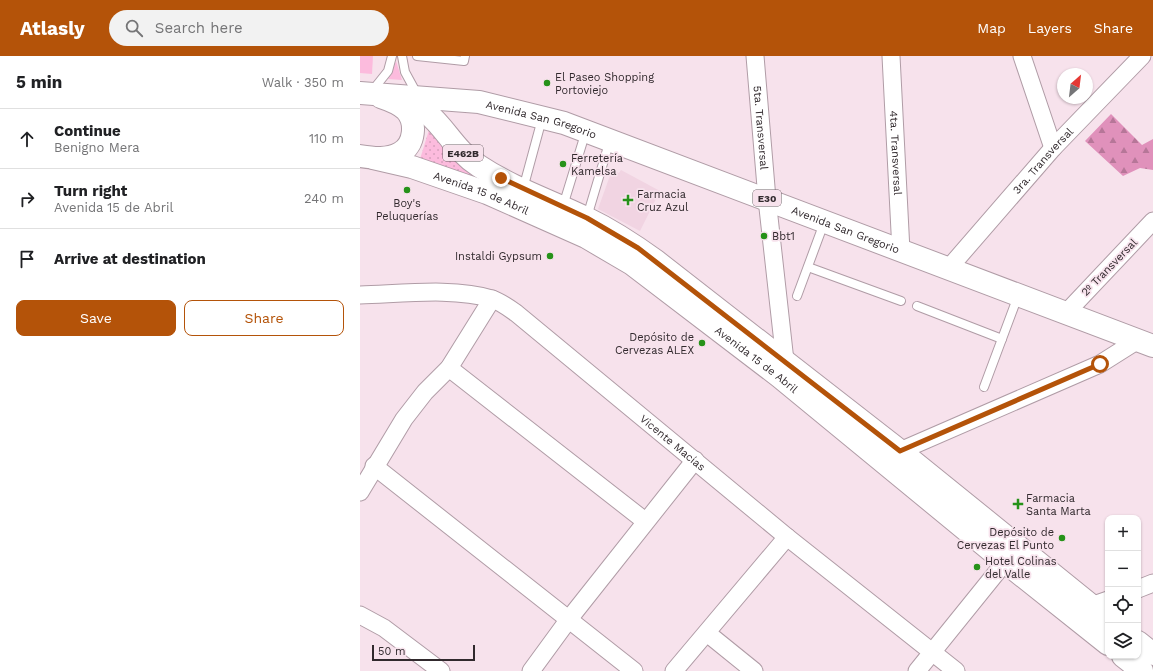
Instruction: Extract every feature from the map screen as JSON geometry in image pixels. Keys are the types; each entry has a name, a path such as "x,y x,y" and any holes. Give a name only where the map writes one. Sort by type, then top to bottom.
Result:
{"main road":[{"name":"Avenida San Gregorio","path":"365,93 479,102 542,116 587,131 901,250 948,270 1145,343"},
{"name":"Avenida 15 de Abril","path":"365,93 408,101 426,111 435,119 467,157 479,166 523,189 587,218 638,248 1102,608"},
{"path":"365,93 401,105 410,116 413,131 407,147 401,153 393,156 366,157"},
{"name":"Avenida 15 de Abril","path":"366,157 412,167 487,193 546,218 614,253 652,279 780,377 1005,562 1105,642"}],"street":[{"name":"5ta. Transversal","path":"755,56 767,199 785,361"},
{"name":"4ta. Transversal","path":"891,56 901,250"},
{"path":"1022,56 1053,148"},
{"name":"3ra. Transversal","path":"948,270 1053,148 1142,56"},
{"name":"2º Transversal","path":"1066,313 1153,221"},
{"name":"Vicente Macías","path":"360,295 451,293 492,299 516,313 787,537 956,671"},
{"path":"360,492 374,466 404,419 425,392 449,368 492,299"},
{"path":"900,451 1145,343"},
{"path":"449,368 645,521"},
{"path":"531,671 569,618 695,460"},
{"path":"374,466 569,618 634,671"},
{"path":"674,671 787,537"},
{"path":"917,671 1005,562"},
{"path":"1141,588 1153,583"},
{"path":"1070,613 1102,608"},
{"path":"360,615 384,628 441,671"},
{"path":"707,633 754,671"}],"lane":[{"path":"365,93 388,71 392,56"},
{"path":"402,56 405,72 418,96 435,119"},
{"path":"417,56 464,61 465,56"},
{"path":"523,189 542,116"},
{"path":"563,207 587,131"},
{"path":"587,218 610,140"},
{"path":"797,296 825,222"},
{"path":"808,267 901,301"},
{"path":"984,387 1018,296"},
{"path":"917,306 1002,339"}],"shaded area":[{"path":"360,56 373,56 372,74 360,73"},
{"path":"396,61 402,80 388,79"},
{"path":"429,130 640,261 420,159"},
{"name":"Farmacia Cruz Azul","path":"612,170 619,173 621,170 660,191 640,231 598,209"}],"green space":[{"path":"1111,114 1142,145 1153,139 1153,170 1140,168 1123,176 1085,141"}],"place":[{"name":"El Paseo Shopping Portoviejo","path":"547,83"},
{"name":"Ferretería Kamelsa","path":"563,164"},
{"name":"Boy's Peluquerías","path":"407,190"},
{"name":"Farmacia Cruz Azul","path":"628,200"},
{"name":"Bbt1","path":"764,236"},
{"name":"Instaldi Gypsum","path":"550,256"},
{"name":"Depósito de Cervezas ALEX","path":"702,343"},
{"name":"Farmacia Santa Marta","path":"1018,504"},
{"name":"Depósito de Cervezas El Punto","path":"1062,538"},
{"name":"Hotel Colinas del Valle","path":"977,567"}],"route":[{"path":"501,178 587,218 638,248 711,303 900,451 1100,364"}]}
